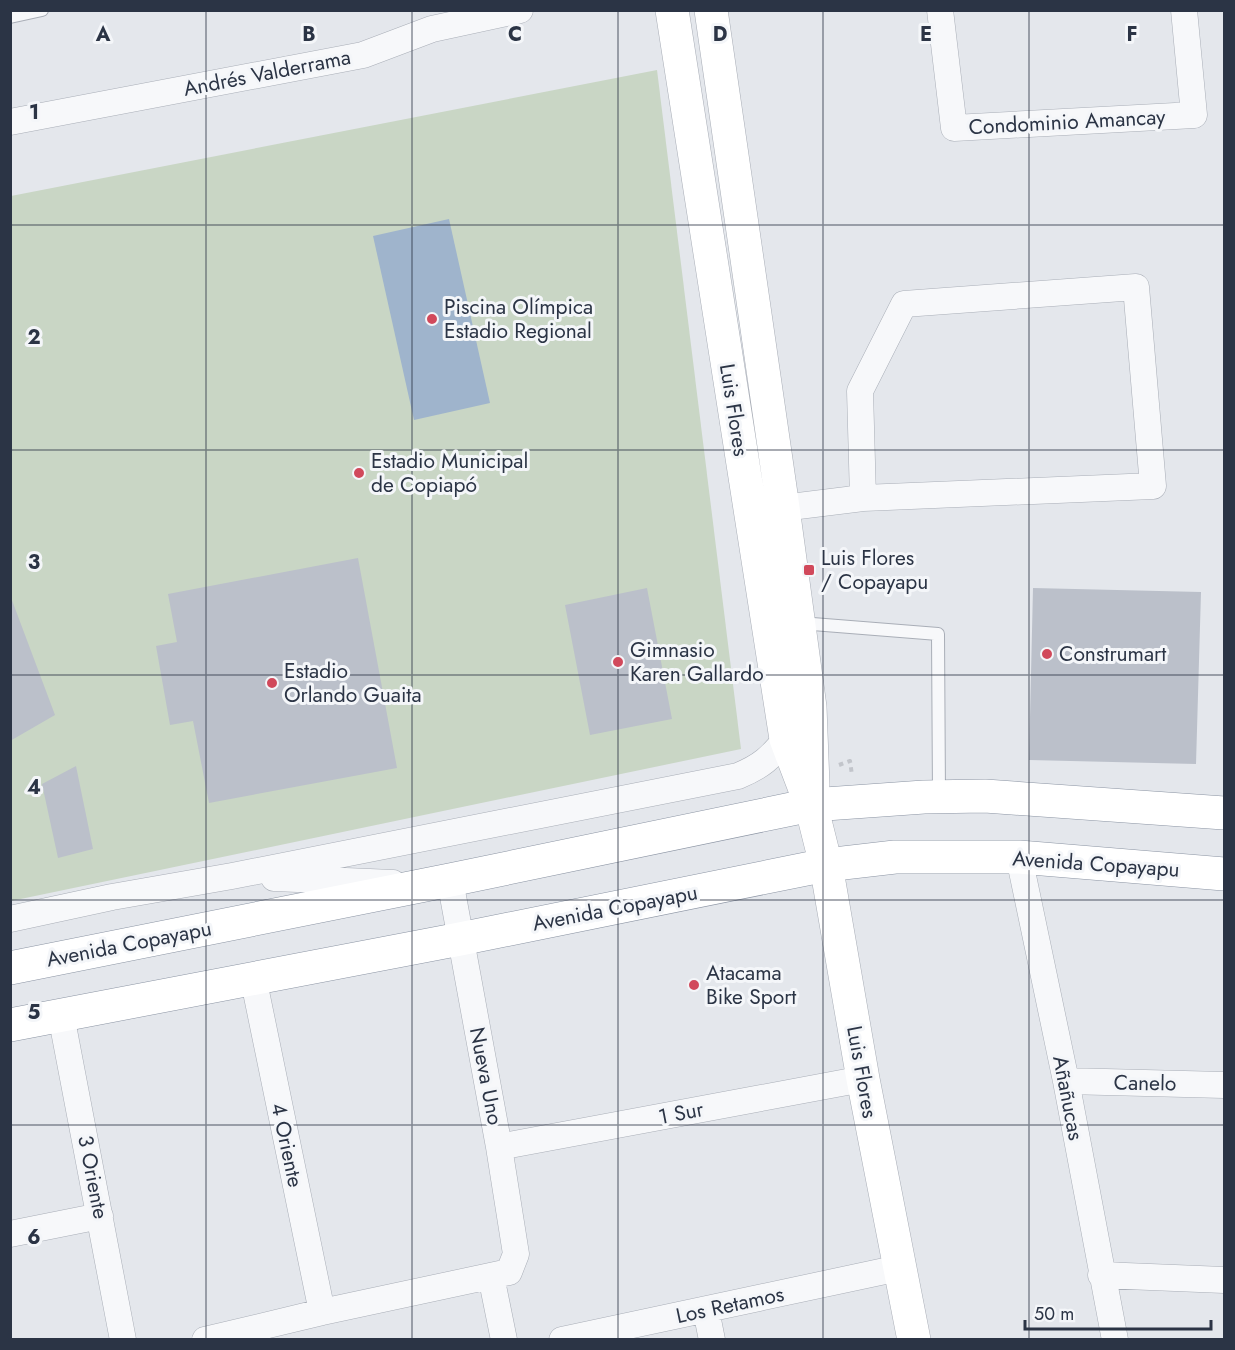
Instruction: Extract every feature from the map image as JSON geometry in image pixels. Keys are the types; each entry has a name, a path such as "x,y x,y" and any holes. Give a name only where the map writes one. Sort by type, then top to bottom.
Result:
{"main road":[{"name":"Luis Flores","path":"672,10 786,739 811,805 826,865 863,1079 914,1340"},
{"name":"Luis Flores","path":"711,10 810,707 814,772 811,805"},
{"name":"Avenida Copayapu","path":"10,968 811,805 985,796 1224,813"},
{"name":"Avenida Copayapu","path":"10,1024 460,939 826,865 895,857 1018,857 1224,874"}],"street":[{"name":"Andrés Valderrama","path":"10,122 363,55 432,29 520,10"},
{"name":"Condominio Amancay","path":"940,10 954,128 1194,115 1184,10"},
{"path":"749,512 863,498 1153,486 1136,287 903,304 860,391 863,498"},
{"name":"Avenida Copayapu","path":"10,919 112,897 232,876 738,776 757,768 786,739"},
{"name":"Añañucas","path":"1018,857 1066,1081 1114,1340"},
{"name":"Avenida Copayapu","path":"232,876 437,882"},
{"name":"Nueva Uno","path":"437,882 460,939 499,1147 516,1254 500,1274"},
{"name":"4 Oriente","path":"253,977 322,1312"},
{"name":"3 Oriente","path":"61,1016 123,1340"},
{"name":"1 Sur","path":"499,1147 863,1079"},
{"name":"Canelo","path":"1066,1081 1224,1085"},
{"path":"10,1234 100,1216"},
{"name":"Los Retamos","path":"562,1340 899,1268"},
{"path":"205,1340 500,1274 504,1340"},
{"path":"1101,1275 1224,1280"},
{"path":"706,1310 711,1340"}],"lane":[{"path":"10,17 42,10"},
{"path":"799,623 938,634 939,797"}],"green space":[{"name":"Estadio Municipal de Copiapó","path":"657,70 741,749 11,901 11,196"}],"water":[{"name":"Piscina Olímpica Estadio Regional","path":"449,219 490,403 414,420 373,236"}],"building":[{"name":"Estadio Orlando Guaita","path":"358,558 397,768 209,803 193,721 170,725 156,646 177,642 168,594"},
{"name":"Gimnasio Karen Gallardo","path":"647,588 672,719 590,735 565,605"},
{"path":"1033,588 1201,592 1196,764 1029,760"},
{"path":"10,595 55,715 10,741"},
{"path":"76,766 93,849 58,858 42,784"}],"place":[{"name":"Piscina Olímpica Estadio Regional","path":"432,319"},
{"name":"Estadio Municipal de Copiapó","path":"359,473"},
{"name":"Luis Flores / Copayapu","path":"809,570"},
{"name":"Construmart","path":"1047,654"},
{"name":"Gimnasio Karen Gallardo","path":"618,662"},
{"name":"Estadio Orlando Guaita","path":"272,683"},
{"name":"Atacama Bike Sport","path":"694,985"}]}
